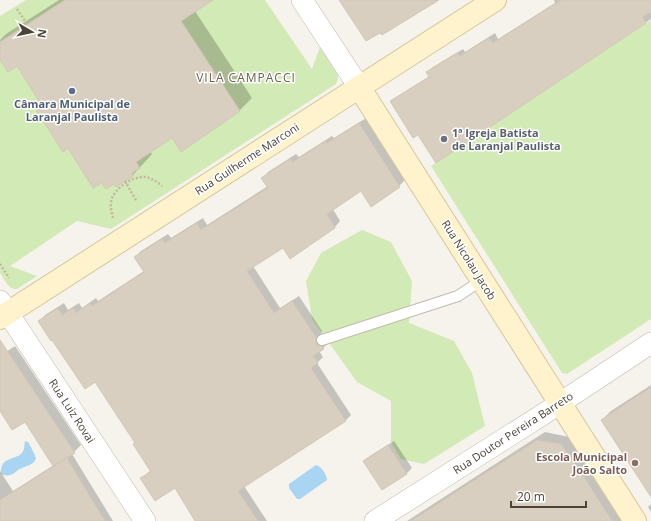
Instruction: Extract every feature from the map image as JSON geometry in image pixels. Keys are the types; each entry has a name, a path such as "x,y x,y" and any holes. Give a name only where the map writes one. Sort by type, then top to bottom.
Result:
{"main road":[{"name":"Rua Guilherme Marconi","path":"3,311 495,0"},
{"name":"Rua Nicolau Jacob","path":"359,87 635,521"}],"street":[{"name":"Rua Nicolau Jacob","path":"302,0 359,87"},
{"name":"Rua Luiz Rovai","path":"3,311 145,521"},
{"name":"Rua Doutor Pereira Barreto","path":"375,521 560,404 651,343"}],"lane":[{"path":"322,340 458,296 482,280"}],"path":[{"path":"17,9 27,24"},
{"path":"114,222 110,203 112,197 118,189 126,183 135,178 151,178 165,189"},
{"path":"126,183 133,195"}],"green space":[{"path":"26,0 265,0 312,69 320,47 338,75 338,79 336,84 111,229 77,221 10,266 37,276 17,289 14,289 7,284 0,273 0,16"},
{"path":"651,20 651,319 567,374 562,373 431,166"},
{"path":"362,230 391,242 412,281 409,323 454,341 472,373 485,426 424,464 401,459 391,442 391,401 357,382 312,319 306,281 321,253"}],"water":[{"path":"25,441 28,442 36,458 35,461 11,475 1,474 1,469 5,462 21,454 24,449"},
{"path":"316,465 323,471 327,480 300,499 297,499 289,488 289,484"}],"building":[{"path":"65,0 213,0 181,21 240,111 181,152 172,138 136,162 140,168 132,173 133,176 116,187 114,184 106,189 102,183 93,188 68,148 63,152 33,105 39,101 17,66 8,72 0,60 0,42"},
{"path":"339,0 439,0 382,35 380,33 366,41"},
{"path":"561,0 651,0 651,12 643,17 646,23 436,163 418,135 413,138 390,101 429,77 426,72 457,53 460,56 489,38 493,43"},
{"path":"359,123 400,187 371,207 361,191 327,214 335,228 290,259 283,248 247,271 274,313 292,301 316,337 317,345 322,346 324,349 313,356 318,363 311,368 346,421 238,491 258,521 195,521 175,488 155,501 140,478 151,472 133,444 135,443 95,382 85,389 38,321 58,308 62,315 73,308 76,313 90,303 92,306 144,272 134,257 162,239 165,243 197,223 201,230 268,188 261,178 290,159 293,162 326,141 327,143"},
{"path":"0,340 75,453 53,466 25,422 12,430 0,411"},
{"path":"651,387 651,497 601,420"},
{"path":"537,440 561,444 579,469 612,521 411,521"},
{"path":"388,445 407,474 382,490 363,461"},
{"path":"67,458 105,521 0,521 0,500"}],"place":[{"name":"Câmara Municipal de Laranjal Paulista","path":"72,91"},
{"name":"1ª Igreja Batista de Laranjal Paulista","path":"444,139"},
{"name":"Escola Municipal João Salto","path":"635,463"}],"district":[{"name":"VILA CAMPACCI","path":"246,78"}]}
